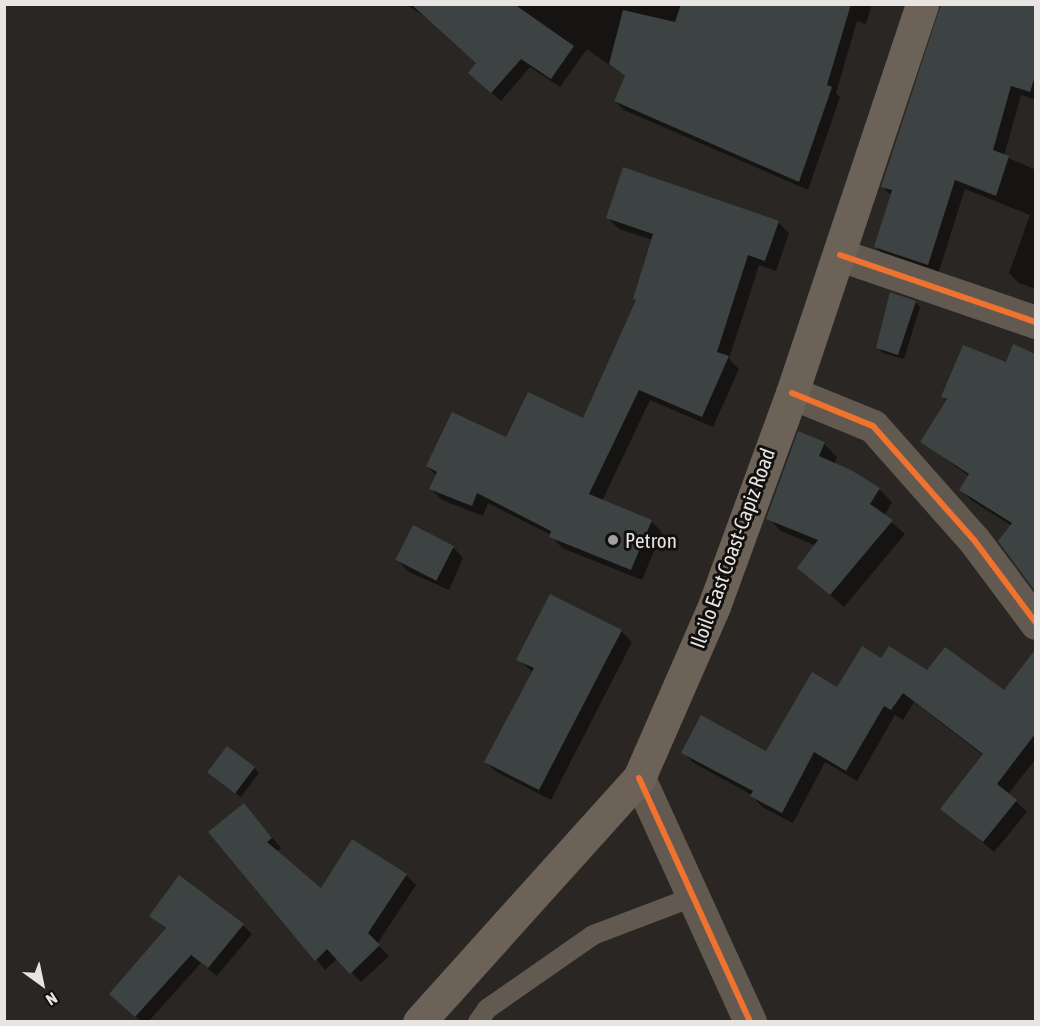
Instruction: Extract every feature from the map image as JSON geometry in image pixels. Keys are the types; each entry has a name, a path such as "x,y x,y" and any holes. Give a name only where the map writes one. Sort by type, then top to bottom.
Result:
{"main road":[{"name":"Iloilo East Coast-Capiz Road","path":"419,1022 639,778 714,606 792,393 922,4"}],"street":[{"path":"840,255 1035,322"},
{"path":"792,393 873,426 974,540 1035,623"},
{"path":"639,778 750,1022"}],"lane":[{"path":"478,1022 487,1010 593,935 693,897"}],"building":[{"path":"411,4 514,4 574,46 551,79 521,59 491,93 468,73 476,63"},
{"path":"681,4 851,4 827,85 832,87 799,182 614,101 625,76 609,64 623,10 675,22"},
{"path":"941,4 1035,4 1035,76 1030,92 1011,86 993,150 1009,156 996,196 955,180 928,265 874,247 892,190 881,187"},
{"path":"623,167 779,221 765,261 748,255 717,352 729,356 702,417 639,390 589,494 652,520 631,570 549,537 551,531 477,493 472,506 429,489 437,472 426,466 452,412 506,437 528,392 583,418 636,300 633,299 653,234 606,218"},
{"path":"890,292 916,301 898,355 876,348"},
{"path":"1013,344 1035,354 1035,591 998,541 1012,523 959,490 969,474 920,442 947,399 941,397 963,345 1006,362"},
{"path":"798,431 825,442 819,456 851,470 880,488 870,504 893,520 830,595 797,568 818,540 766,519"},
{"path":"413,525 454,546 436,581 395,560"},
{"path":"550,594 622,630 539,790 484,762 534,668 516,660"},
{"path":"862,646 881,658 889,646 927,670 945,647 1004,690 1035,650 1035,734 997,784 1017,800 983,842 940,809 983,754 903,693 891,710 884,706 846,771 814,752 782,813 750,796 753,791 681,753 701,715 766,751 812,672 837,687"},
{"path":"227,746 255,767 235,793 207,772"},
{"path":"244,803 272,838 267,842 321,888 352,839 407,874 368,933 380,945 350,974 327,949 315,961 208,832"},
{"path":"179,875 244,924 208,968 191,955 135,1017 109,994 166,928 149,916"}],"cycle path":[{"path":"840,255 1036,322"},
{"path":"792,393 873,426 974,540 1036,623"},
{"path":"639,778 750,1022"}],"place":[{"name":"Petron","path":"613,540"}]}
